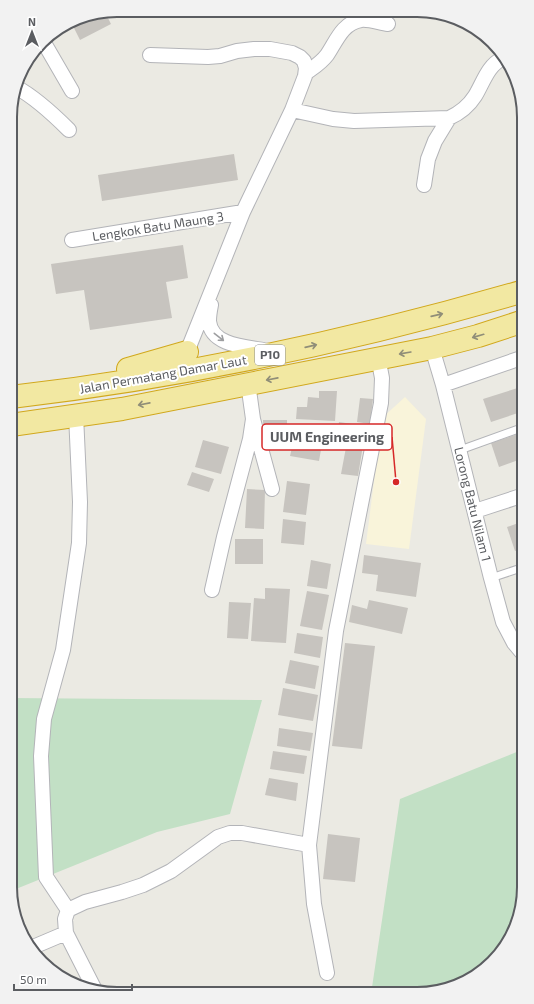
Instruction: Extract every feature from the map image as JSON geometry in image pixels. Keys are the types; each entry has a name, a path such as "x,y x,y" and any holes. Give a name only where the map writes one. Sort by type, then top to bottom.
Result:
{"highway":[{"name":"Jalan Permatang Damar Laut","path":"17,391 43,394 173,374 281,352 448,313 517,293"},
{"name":"Jalan Permatang Damar Laut","path":"17,424 122,409 432,348 478,336 517,323"},
{"path":"43,394 187,352"}],"street":[{"path":"306,72 319,64 327,55 340,34 352,23 361,20 388,24"},
{"path":"150,55 208,57 220,56 237,51 270,49 292,53 300,57 304,61 306,72 292,110 244,212 187,352 173,374"},
{"path":"49,52 72,91"},
{"path":"292,110 354,121 449,118 461,113 475,97 486,76 496,61 499,60"},
{"path":"21,89 48,110 69,130"},
{"path":"424,185 430,153 435,141 449,118"},
{"name":"Lengkok Batu Maung 3","path":"72,240 244,212"},
{"path":"212,288 209,322 213,332 221,340 232,344 281,352"},
{"name":"Lorong Batu Nilam 1","path":"432,348 460,450 503,622 517,639"},
{"path":"327,973 314,904 309,845 336,631 381,403 382,378 378,358"},
{"path":"443,385 517,359"},
{"path":"248,384 253,419 272,488"},
{"path":"68,910 46,877 41,756 44,719 63,650 79,543 80,502 76,416"},
{"path":"212,590 224,537 248,446 253,419"},
{"path":"475,511 517,497"},
{"path":"93,984 66,933 65,919 68,910 85,902 122,892 171,871 218,837 230,833 242,833 309,845"},
{"path":"37,946 66,933"}],"lane":[{"path":"460,450 517,430"},
{"path":"491,578 517,569"}],"shaded area":[{"path":"405,397 426,419 409,549 366,544 382,418"}],"green space":[{"path":"17,698 262,700 230,814 157,832 17,889"},
{"path":"517,752 517,894 512,919 507,931 488,958 473,970 449,982 437,985 417,987 372,987 400,799"}],"building":[{"path":"108,17 111,24 80,40 73,27 85,22"},
{"path":"234,154 238,180 102,201 98,175"},
{"path":"183,245 188,278 166,282 172,318 90,330 84,290 56,294 51,264"},
{"path":"517,388 517,413 491,422 483,399"},
{"path":"319,391 337,391 335,421 296,419 297,407 307,407 308,397 319,398"},
{"path":"360,398 373,399 370,424 357,422"},
{"path":"263,420 287,420 287,438 263,438"},
{"path":"339,422 366,426 363,441 337,437"},
{"path":"517,434 517,461 499,467 491,443"},
{"path":"294,439 322,444 319,461 290,456"},
{"path":"203,440 229,447 221,474 195,467"},
{"path":"347,442 363,445 358,476 341,474"},
{"path":"192,472 214,479 209,492 187,485"},
{"path":"287,481 310,484 306,515 283,512"},
{"path":"247,489 265,490 264,529 245,528"},
{"path":"283,519 306,522 304,545 281,543"},
{"path":"517,523 517,550 515,551 507,527"},
{"path":"235,539 263,539 263,564 235,564"},
{"path":"364,555 421,563 416,597 376,591 378,575 362,573"},
{"path":"311,560 331,564 327,589 307,586"},
{"path":"265,588 290,589 286,643 251,641 254,598 265,599"},
{"path":"307,591 329,595 322,630 300,626"},
{"path":"369,600 408,608 402,634 349,622 352,605 367,609"},
{"path":"229,602 251,603 248,639 227,638"},
{"path":"297,633 323,637 320,658 294,653"},
{"path":"345,643 375,646 362,749 332,746"},
{"path":"290,660 319,666 315,689 285,683"},
{"path":"283,688 318,695 313,721 278,715"},
{"path":"279,728 313,733 310,751 277,746"},
{"path":"273,751 307,756 304,774 270,769"},
{"path":"269,778 298,783 296,801 265,795"},
{"path":"328,834 360,838 355,882 323,879"}],"place":[{"name":"UUM Engineering","path":"396,482"}]}
